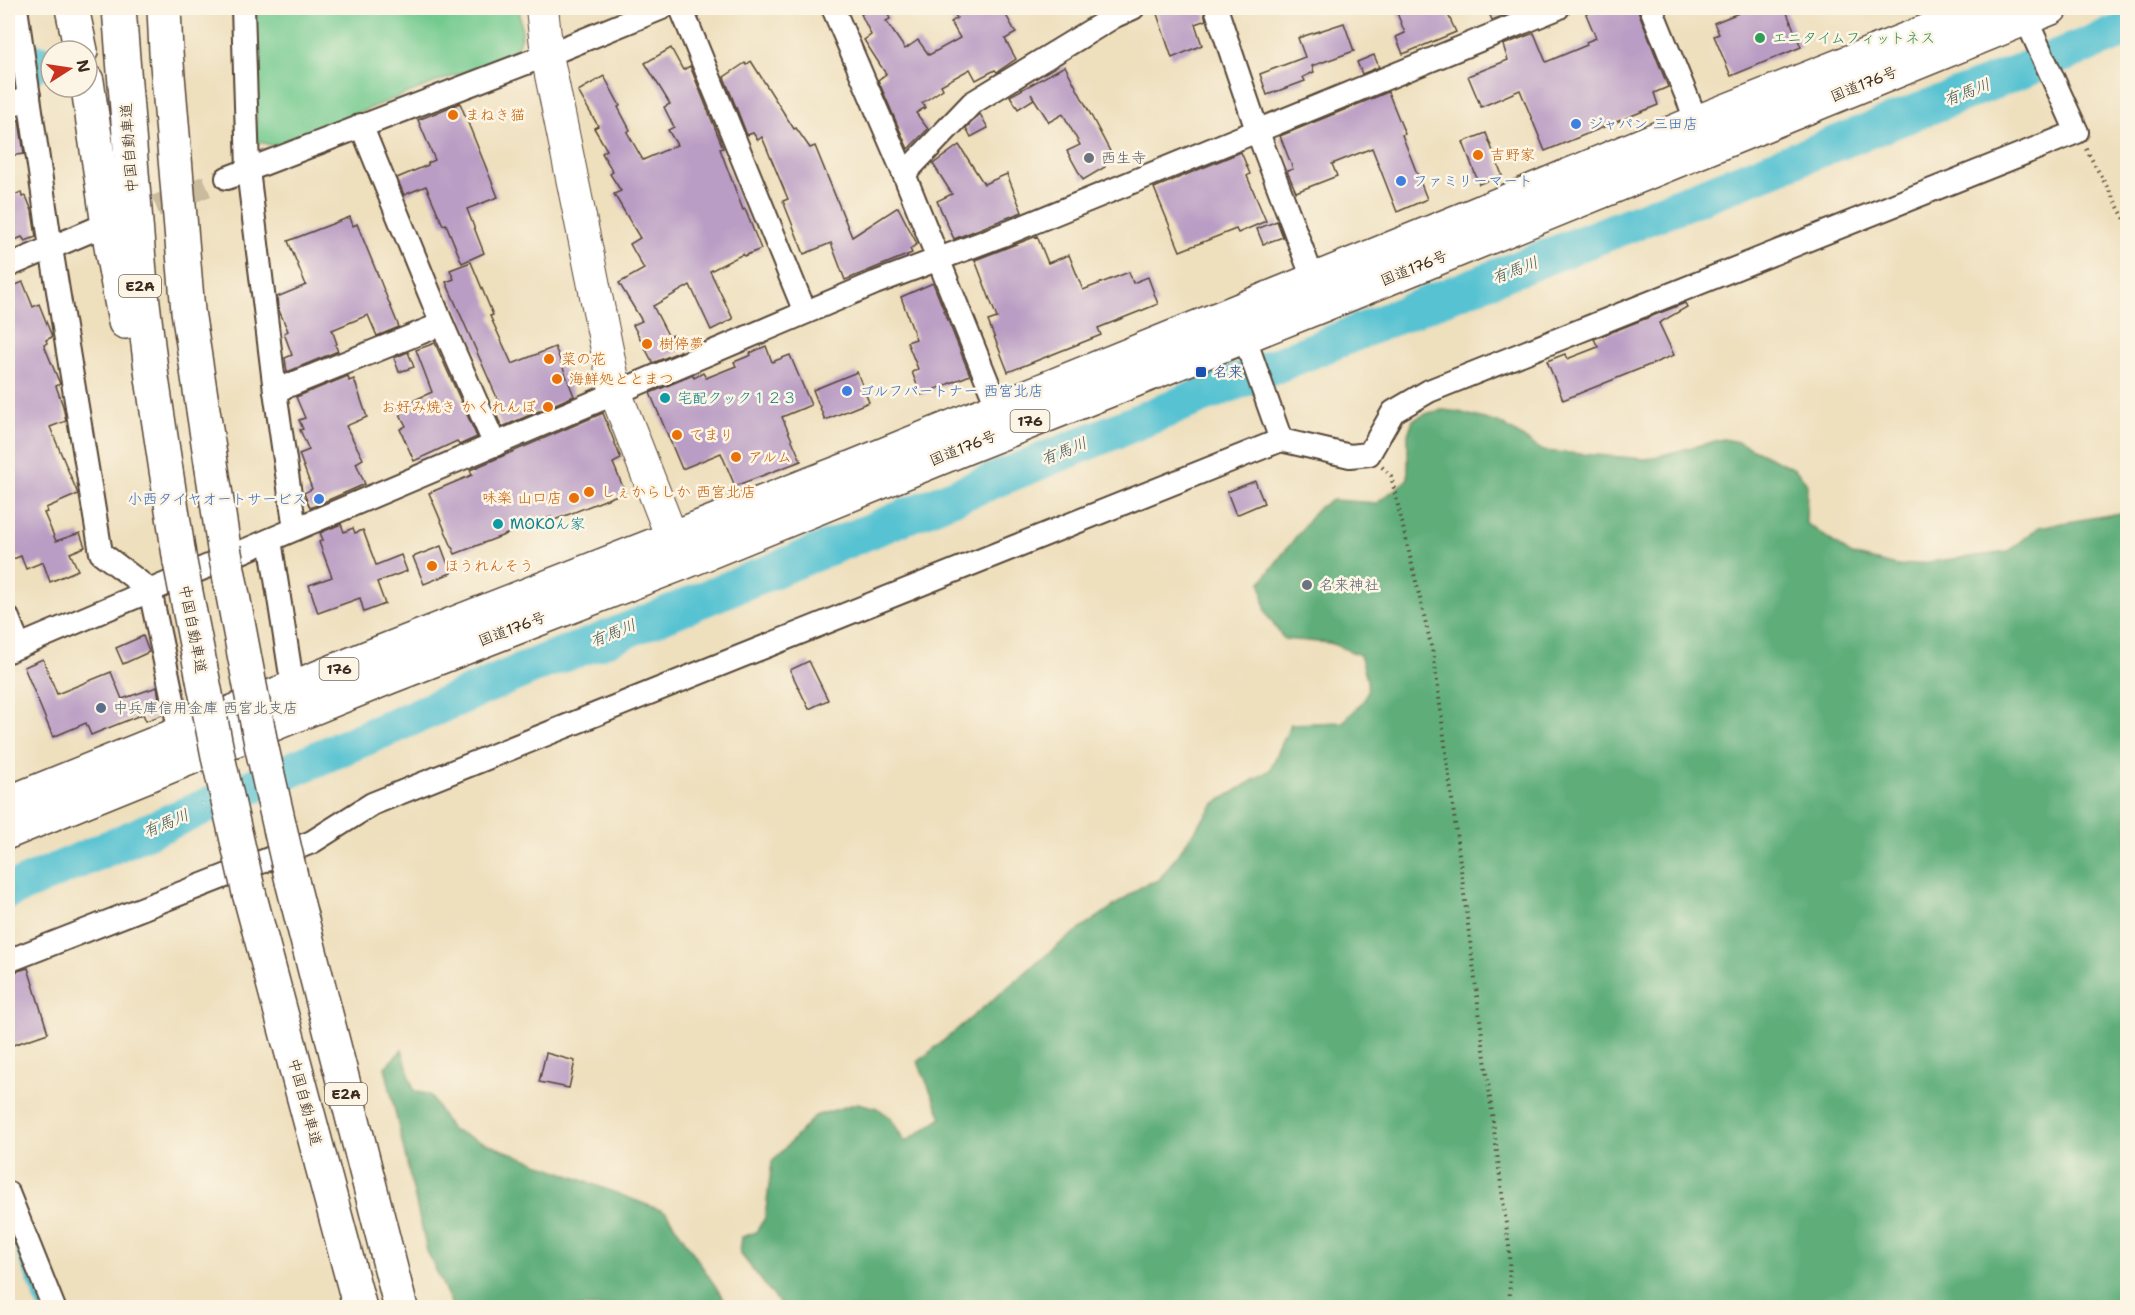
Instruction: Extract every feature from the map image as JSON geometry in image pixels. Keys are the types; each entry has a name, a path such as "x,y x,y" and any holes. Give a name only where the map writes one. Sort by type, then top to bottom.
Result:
{"highway":[{"path":"72,8 78,39"},
{"name":"中国自動車道","path":"119,8 141,286 152,378 180,561 219,760 249,893 360,1308"},
{"name":"E2A","path":"164,8 188,311 224,548 261,744 292,881 401,1308"},
{"name":"国道176号","path":"8,803 295,687 1247,345 1318,292 1697,122 1986,8"},
{"name":"国道176号","path":"8,832 387,678 998,408 1318,292 2032,16"},
{"path":"90,99 124,322 180,561"}],"street":[{"path":"16,8 18,56 28,90 51,248 101,553 150,590 180,733"},
{"path":"243,8 237,174 275,391 296,529"},
{"path":"542,8 547,55 616,394 676,551"},
{"path":"237,174 547,55 662,8"},
{"path":"681,8 804,312"},
{"path":"833,8 904,174 998,408"},
{"path":"904,174 972,103 1133,8"},
{"path":"1216,8 1257,130 1318,292"},
{"path":"8,618 13,649 804,312 1558,8"},
{"path":"1651,8 1697,122"},
{"path":"8,962 312,842 372,804 1281,440 1350,456 1369,454 1393,412 1429,391 2073,124 2032,16"},
{"path":"8,107 28,90"},
{"path":"361,125 442,324 495,445"},
{"path":"8,266 95,229"},
{"path":"275,391 442,324"},
{"path":"1247,345 1281,440"},
{"path":"270,540 290,669 295,687"},
{"path":"8,1193 54,1308"}],"path":[{"path":"2073,124 2127,225"},
{"path":"1369,454 1391,477 1434,658 1509,1247 1510,1308"}],"green space":[{"path":"260,8 519,8 522,33 518,45 508,57 434,83 274,146 256,141 255,19"},
{"path":"1443,410 1502,424 1543,451 1647,459 1723,439 1738,442 1795,469 1807,483 1806,523 1852,555 1897,566 2008,552 2039,527 2127,512 2127,1307 783,1308 740,1253 742,1237 756,1232 765,1218 772,1162 815,1116 858,1103 877,1108 890,1117 905,1142 942,1118 918,1062 1062,942 1144,885 1159,880 1214,804 1270,770 1291,724 1343,722 1360,705 1368,686 1360,655 1330,643 1284,639 1266,614 1261,582 1319,507 1333,500 1377,503 1408,479 1408,434 1413,420 1428,413"},
{"path":"402,1050 414,1091 430,1095 451,1130 666,1212 729,1307 453,1307 427,1251 385,1067"}],"building":[{"path":"877,8 885,8 890,19 886,21 905,49 918,40 929,55 960,38 951,22 957,18 951,8 1002,8 1016,33 1005,39 1016,59 997,72 995,70 976,80 970,69 941,85 943,89 922,103 926,107 916,113 928,129 908,149 878,80 886,74 864,40 871,35 861,14"},
{"path":"1155,8 1203,8 1206,20 1195,24 1202,45 1172,58"},
{"path":"1395,8 1445,8 1456,32 1403,54 1396,37 1405,33"},
{"path":"1487,8 1523,8 1492,20"},
{"path":"1603,8 1637,8 1668,87 1654,93 1658,105 1545,151 1520,90 1481,107 1468,76 1508,60 1503,45 1534,33 1546,62 1587,45 1586,42 1596,38 1586,14"},
{"path":"1751,8 1785,8 1801,47 1731,76 1714,36 1719,34 1714,23"},
{"path":"1344,23 1354,51 1312,66 1314,72 1303,77 1305,81 1267,95 1260,74 1305,57 1298,38"},
{"path":"671,48 683,70 690,66 723,148 720,149 743,210 745,209 761,249 744,256 743,254 710,271 733,319 711,330 690,285 653,306 669,337 673,335 681,351 653,363 633,325 642,321 619,283 644,269 630,244 640,238 614,194 621,191 610,174 613,172 602,153 607,150 594,128 598,126 578,91 604,76 630,130 627,132 643,160 677,145 668,130 674,127 664,107 670,104 645,63"},
{"path":"1374,55 1379,67 1362,74 1357,62"},
{"path":"751,61 794,129 796,128 810,148 815,146 852,237 898,207 917,244 910,249 912,253 845,280 831,243 804,254 783,201 788,199 762,137 758,140 753,133 747,135 724,77"},
{"path":"1065,66 1114,159 1083,180 1067,151 1080,145 1063,114 1049,122 1031,94 1034,99 1018,109 1010,96"},
{"path":"1388,92 1427,199 1397,212 1372,148 1332,164 1337,176 1296,192 1287,171 1293,169 1280,136"},
{"path":"460,103 498,197 467,209 484,253 462,263 446,224 443,225 426,186 404,195 397,178 435,160 418,120"},
{"path":"980,114 988,128 971,137 966,128"},
{"path":"19,120 24,154 8,156 8,121"},
{"path":"1486,133 1502,175 1479,184 1463,142"},
{"path":"959,145 984,184 1007,174 1022,212 954,239 937,201 952,194 933,164"},
{"path":"1241,152 1250,174 1247,176 1266,221 1238,233 1236,229 1180,251 1154,188"},
{"path":"21,192 22,197 26,196 32,211 36,237 25,241 22,237 8,243 8,198"},
{"path":"350,217 353,226 357,224 399,327 377,336 368,315 332,330 338,351 287,372 285,358 292,355 284,333 288,331 278,308 277,297 306,285 288,241"},
{"path":"1277,221 1283,237 1263,244 1257,229"},
{"path":"1037,236 1048,263 1069,255 1083,290 1129,272 1133,283 1148,277 1158,304 1098,328 1101,335 1008,372 988,321 997,318 975,260"},
{"path":"471,262 493,315 490,316 512,364 555,347 574,396 502,427 495,412 502,409 446,282 454,279 450,270"},
{"path":"23,282 33,307 39,304 52,337 46,340 47,343 44,345 60,384 56,386 66,421 50,427 78,494 46,508 47,512 44,513 56,541 80,533 85,547 70,553 78,570 50,582 43,562 26,569 21,556 13,559 8,546 8,288"},
{"path":"933,283 970,375 921,395 912,372 918,369 907,342 916,339 901,297"},
{"path":"1685,303 1687,307 1659,323 1674,355 1563,400 1547,361 1565,354 1567,359 1598,347 1594,339"},
{"path":"435,343 477,437 459,445 457,441 414,461 400,429 406,426 397,408 432,392 416,350"},
{"path":"766,346 772,362 790,355 811,405 782,417 801,461 735,486 721,453 682,469 650,393 693,375 694,378 703,373 706,378 736,366 734,362"},
{"path":"408,352 414,367 399,372 394,358"},
{"path":"857,372 869,402 825,420 813,390"},
{"path":"348,376 349,381 354,379 367,417 346,426 363,459 356,463 365,484 310,508 304,493 312,489 299,454 309,450 300,430 303,429 299,420 305,418 296,397"},
{"path":"603,413 621,459 613,463 625,492 552,521 551,517 455,554 429,493 472,475 470,470"},
{"path":"1255,481 1264,503 1236,515 1227,492"},
{"path":"341,524 344,532 353,528 355,533 363,530 376,565 401,555 407,571 377,582 385,604 364,612 360,598 318,613 309,585 332,577 319,542 323,540 320,533"},
{"path":"441,546 451,573 424,584 413,557"},
{"path":"143,636 149,652 123,664 116,648"},
{"path":"43,659 57,694 111,672 122,699 157,687 162,715 146,721 143,714 91,735 86,723 53,737 24,667"},
{"path":"809,661 828,700 809,709 790,670"},
{"path":"28,968 48,1033 13,1045 8,1026 8,974"},
{"path":"546,1053 575,1061 569,1088 539,1082"}],"waterway":[{"name":"有馬川","path":"8,891 545,661 593,644 1427,304 2128,29"},
{"path":"8,78 38,62"},
{"path":"8,1224 41,1308"}],"tunnel":[{"path":"125,218 227,178"}],"place":[{"name":"エニタイムフィットネス","path":"1760,38"},
{"name":"まねき猫","path":"453,115"},
{"name":"ジャパン 三田店","path":"1576,124"},
{"name":"吉野家","path":"1478,155"},
{"name":"西生寺","path":"1089,158"},
{"name":"ファミリーマート","path":"1401,181"},
{"name":"樹停夢","path":"647,344"},
{"name":"菜の花","path":"549,359"},
{"name":"名来","path":"1201,372"},
{"name":"海鮮処ととまつ","path":"557,379"},
{"name":"ゴルフパートナー 西宮北店","path":"847,391"},
{"name":"宅配クック１２３","path":"665,398"},
{"name":"お好み焼き かくれんぼ","path":"548,407"},
{"name":"てまり","path":"677,435"},
{"name":"アルム","path":"736,457"},
{"name":"しぇからしか 西宮北店","path":"589,492"},
{"name":"味楽 山口店","path":"574,498"},
{"name":"小西タイヤオートサービス","path":"319,499"},
{"name":"MOKOん家","path":"498,524"},
{"name":"ほうれんそう","path":"432,566"},
{"name":"名来神社","path":"1307,585"},
{"name":"中兵庫信用金庫 西宮北支店","path":"101,708"}]}
